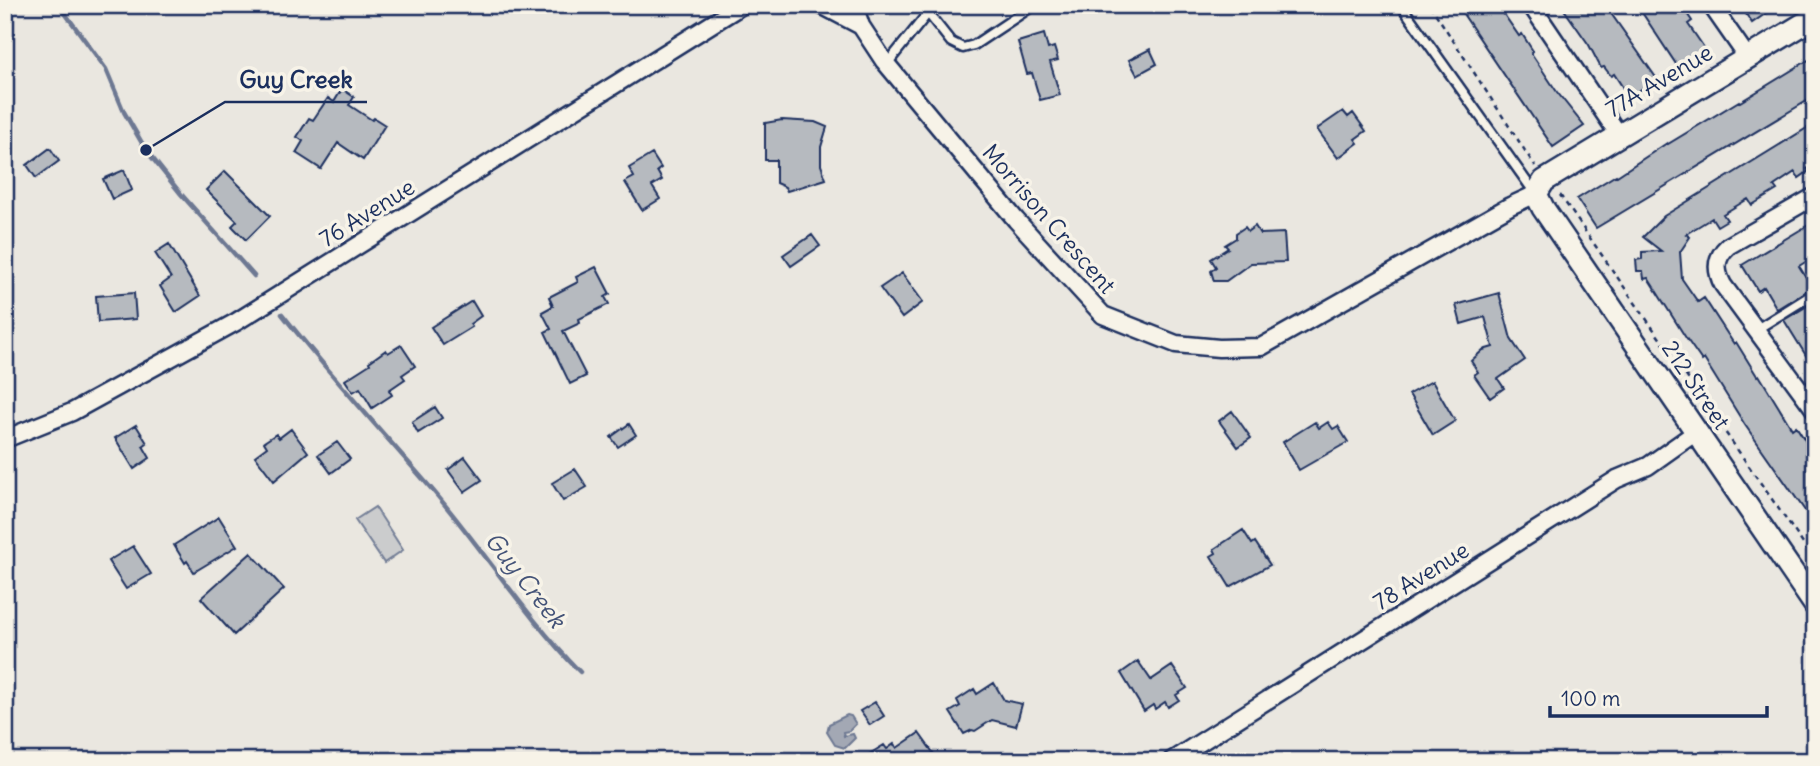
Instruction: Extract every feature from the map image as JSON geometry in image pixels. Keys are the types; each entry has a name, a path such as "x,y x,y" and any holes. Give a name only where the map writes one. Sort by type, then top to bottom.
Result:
{"street":[{"name":"76 Avenue","path":"5,439 72,412 236,322 742,5"},
{"path":"821,5 861,26"},
{"name":"Morrison Crescent","path":"854,5 861,26 887,64 1016,220 1103,315 1175,344 1219,348 1261,347 1510,206 1547,190"},
{"path":"1531,5 1619,135"},
{"path":"1712,5 1748,58"},
{"name":"77A Avenue","path":"1547,190 1619,135 1815,18"},
{"name":"212 Street","path":"1547,190 1543,208 1815,605"},
{"path":"1815,196 1722,252 1717,270 1723,285 1815,410"},
{"name":"78 Avenue","path":"1171,761 1617,479 1648,466 1696,432"}],"lane":[{"path":"887,64 928,13 951,42 963,48 974,45 1034,5"},
{"path":"1401,5 1519,173 1547,190"},
{"path":"1757,329 1815,293"}],"path":[{"path":"1430,5 1547,190 1815,561"}],"shaded area":[{"path":"375,507 403,550 384,563 355,520"},
{"path":"847,715 851,716 856,724 849,731 843,732 844,736 853,734 855,738 845,748 835,745 827,732 829,724"}],"building":[{"path":"1457,5 1513,5 1503,13 1519,36 1522,34 1533,51 1531,53 1557,92 1584,126 1553,147"},
{"path":"1561,5 1605,5 1657,79 1629,97 1614,74 1611,76 1604,67 1601,68 1589,45"},
{"path":"1637,5 1681,5 1692,21 1688,24 1705,49 1678,67"},
{"path":"1740,5 1778,5 1752,23"},
{"path":"1044,34 1048,49 1054,47 1058,60 1050,62 1060,95 1040,100 1032,73 1027,74 1018,42"},
{"path":"1150,49 1157,64 1137,75 1129,60"},
{"path":"1815,56 1815,96 1596,228 1577,199"},
{"path":"342,89 354,97 349,105 385,125 363,160 338,143 321,169 296,153 303,141 297,137 309,118 313,120 328,98 334,102"},
{"path":"1343,111 1348,117 1353,113 1366,131 1355,139 1358,143 1338,158 1317,129"},
{"path":"782,120 815,122 827,127 821,147 821,165 826,179 787,191 776,183 776,160 765,160 765,123"},
{"path":"1815,123 1815,164 1807,169 1809,171 1799,178 1795,172 1774,186 1777,190 1752,205 1748,199 1723,214 1727,220 1717,226 1712,218 1686,234 1690,237 1680,252 1682,279 1698,302 1704,298 1734,344 1736,342 1757,376 1759,375 1792,429 1796,426 1815,456 1815,525 1745,425 1704,359 1702,361 1686,338 1648,278 1644,279 1643,271 1637,271 1636,260 1642,259 1642,252 1661,251 1643,237 1664,216"},
{"path":"50,148 59,161 36,178 27,165"},
{"path":"652,154 661,168 657,171 662,180 652,186 660,199 642,210 625,182 634,177 629,168"},
{"path":"124,170 132,190 112,199 103,179"},
{"path":"225,171 270,216 246,240 232,226 237,221 206,190"},
{"path":"1815,221 1815,256 1799,266 1812,287 1777,309 1764,287 1758,291 1742,265"},
{"path":"1255,226 1260,234 1284,233 1286,262 1251,263 1226,281 1214,281 1211,271 1216,267 1211,259 1228,248 1225,245 1236,238 1236,233 1245,227 1248,231"},
{"path":"812,235 820,246 791,266 783,255"},
{"path":"169,244 200,296 176,312 160,286 171,278 155,253"},
{"path":"596,267 610,294 605,297 609,304 579,319 580,323 563,331 586,376 570,384 545,332 551,329 542,312 553,306 549,297 578,282 576,277"},
{"path":"902,273 923,302 902,318 880,288"},
{"path":"134,293 136,319 98,322 96,296"},
{"path":"1499,293 1511,339 1525,360 1498,379 1504,388 1490,398 1474,375 1478,372 1471,361 1483,350 1493,347 1485,317 1461,324 1456,305"},
{"path":"472,301 481,316 470,324 472,327 443,345 431,327"},
{"path":"1809,305 1815,315 1815,370 1784,320"},
{"path":"401,345 415,366 402,375 405,379 389,390 392,395 372,408 360,388 353,392 345,380 386,350 388,353"},
{"path":"1432,381 1455,421 1433,435 1409,394"},
{"path":"435,407 442,418 418,433 412,422"},
{"path":"1232,411 1251,438 1238,447 1219,421"},
{"path":"1315,422 1319,428 1328,422 1333,429 1338,426 1348,442 1299,470 1283,442"},
{"path":"629,424 636,435 618,447 611,437"},
{"path":"136,425 147,443 143,446 150,458 134,469 115,438"},
{"path":"291,429 308,452 274,481 255,456 267,447 264,442 276,434 279,438"},
{"path":"337,442 350,459 331,473 318,455"},
{"path":"465,457 482,480 464,492 448,470"},
{"path":"575,469 587,487 563,501 552,483"},
{"path":"219,517 237,546 194,572 174,545"},
{"path":"1243,530 1252,544 1255,542 1270,565 1230,587 1211,556 1216,553 1214,549"},
{"path":"133,546 151,574 126,589 108,561"},
{"path":"251,553 284,589 234,635 201,598"},
{"path":"1138,661 1151,680 1172,666 1187,688 1176,695 1179,700 1168,707 1165,702 1155,709 1153,705 1144,711 1121,673"},
{"path":"994,683 1004,700 1022,704 1016,726 992,720 975,731 964,734 950,712 960,706 957,700 974,689 977,694"},
{"path":"875,702 884,716 870,725 860,711"},
{"path":"919,733 934,754 924,761 858,761 884,745 887,749 894,744 897,748"}],"waterway":[{"name":"Guy Creek","path":"59,5 106,69 124,112 146,150 254,276"},
{"name":"Guy Creek","path":"282,314 435,493 524,607 580,672"}],"place":[{"name":"Guy Creek","path":"146,150"}]}
